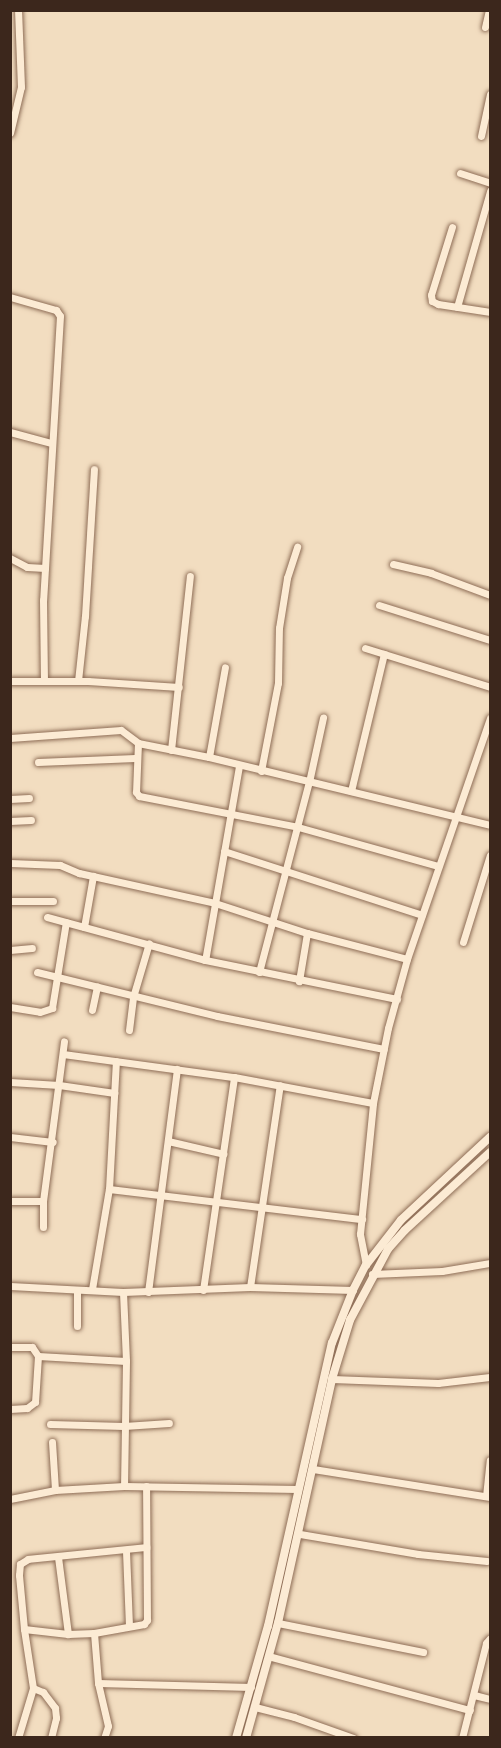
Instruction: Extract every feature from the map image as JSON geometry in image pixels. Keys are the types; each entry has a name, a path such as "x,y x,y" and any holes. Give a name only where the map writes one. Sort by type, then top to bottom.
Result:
{"street":[{"path":"10,133 21,95 18,10"},
{"path":"485,27 489,10"},
{"path":"481,136 490,94"},
{"path":"460,173 490,182"},
{"path":"457,307 487,218 490,190"},
{"path":"452,228 431,297 434,303 490,312"},
{"path":"10,297 56,310 60,316 45,568 44,681"},
{"path":"10,432 51,443"},
{"path":"78,681 85,616 94,469"},
{"path":"261,771 278,684 279,628 287,578 297,547"},
{"path":"10,558 27,567 45,568"},
{"path":"393,564 431,573 490,595"},
{"path":"171,750 190,576"},
{"path":"379,605 490,640"},
{"path":"365,648 490,687"},
{"path":"351,791 384,654"},
{"path":"208,757 225,668"},
{"path":"10,681 78,681 179,687"},
{"path":"259,972 309,782 323,718"},
{"path":"366,1265 360,1234 373,1103 384,1049 407,959 490,718"},
{"path":"10,738 121,730 138,743 208,757 490,825"},
{"path":"138,743 135,758 137,795 297,827 438,866"},
{"path":"38,762 135,758"},
{"path":"205,960 239,766"},
{"path":"10,799 29,798"},
{"path":"10,821 31,820"},
{"path":"224,851 422,915"},
{"path":"463,942 490,855"},
{"path":"10,863 57,864 93,876 215,903 307,933 407,959"},
{"path":"84,927 93,876"},
{"path":"10,901 53,901"},
{"path":"47,917 205,960 299,981 397,999"},
{"path":"10,1007 49,1011 53,1005 66,922"},
{"path":"299,981 307,933"},
{"path":"129,1030 133,997 149,943"},
{"path":"10,950 32,948"},
{"path":"37,972 56,975 133,997 301,1035 384,1049"},
{"path":"92,1010 97,987"},
{"path":"43,1227 43,1202 53,1142 64,1041"},
{"path":"63,1054 234,1077 373,1103"},
{"path":"92,1289 109,1189 116,1061"},
{"path":"148,1292 177,1069"},
{"path":"203,1290 218,1202 234,1077"},
{"path":"10,1082 59,1085 114,1093"},
{"path":"250,1287 280,1086"},
{"path":"10,1137 53,1142"},
{"path":"246,1737 300,1534 353,1290 366,1265 400,1220 490,1137"},
{"path":"168,1141 224,1154"},
{"path":"236,1737 289,1539 297,1489 332,1343 372,1274 405,1230 490,1152"},
{"path":"109,1189 362,1218"},
{"path":"10,1201 43,1202"},
{"path":"372,1274 442,1271 490,1263"},
{"path":"10,1286 123,1292 250,1287 353,1290"},
{"path":"77,1290 77,1326"},
{"path":"123,1292 126,1361 124,1486"},
{"path":"10,1347 32,1347 38,1356 35,1402 27,1408 10,1409"},
{"path":"38,1356 126,1361"},
{"path":"332,1379 438,1383 490,1377"},
{"path":"50,1424 124,1426 169,1423"},
{"path":"52,1442 55,1490"},
{"path":"313,1469 488,1496 490,1460"},
{"path":"10,1499 55,1490 124,1486 297,1489"},
{"path":"24,1629 68,1634 94,1633 144,1624 147,1620 146,1486"},
{"path":"300,1534 418,1554 487,1561"},
{"path":"18,1737 33,1688 24,1629 20,1564 28,1559 126,1551 146,1547"},
{"path":"126,1551 129,1626"},
{"path":"58,1557 68,1634"},
{"path":"278,1623 423,1652"},
{"path":"94,1633 98,1683 108,1726 104,1737"},
{"path":"462,1737 486,1643 490,1638"},
{"path":"268,1656 470,1710"},
{"path":"98,1683 251,1687"},
{"path":"33,1688 43,1692 55,1708 56,1718 51,1737"},
{"path":"474,1695 490,1699"},
{"path":"255,1707 294,1717 353,1737"}]}
